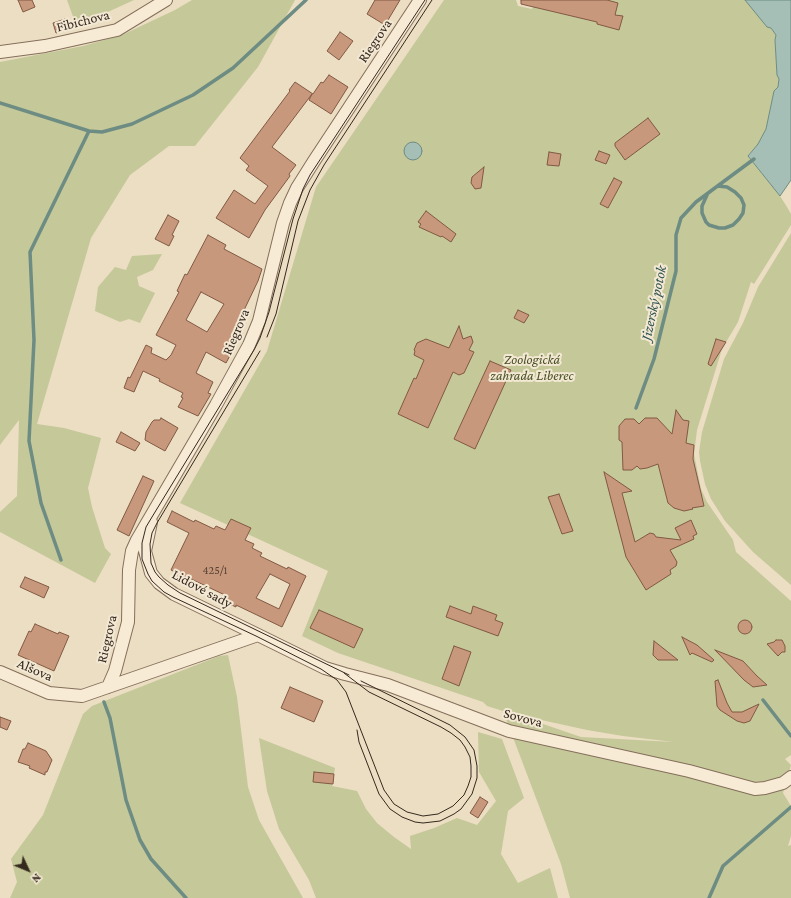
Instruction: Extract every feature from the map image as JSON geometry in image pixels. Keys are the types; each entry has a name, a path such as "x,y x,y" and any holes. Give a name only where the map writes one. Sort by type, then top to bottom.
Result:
{"street":[{"name":"Fibichova","path":"0,52 45,46 117,30 166,0"},
{"name":"Riegrova","path":"108,687 115,671 128,622 129,570 132,551 139,534 216,405 249,345 259,321 282,223 297,188 420,0"},
{"name":"Lidové sady","path":"154,509 145,551 153,576 159,583 174,594 257,636"},
{"path":"108,687 257,636"},
{"name":"Sovova","path":"257,636 325,668 388,685 509,731 689,771 755,789 783,783 791,777"},
{"name":"Alšova","path":"0,672 49,693 82,696 108,687"}],"green space":[{"path":"67,0 134,0 99,16 75,22"},
{"path":"192,0 295,0 258,67 195,146 169,146 130,175 91,238 37,424 64,428 101,438 88,488 92,507 105,548 111,554 95,583 0,532 0,512 17,496 19,420 0,445 0,62 83,46 122,35 175,10"},
{"name":"Zoologická zahrada Liberec","path":"444,0 516,0 518,6 532,9 535,0 745,0 776,35 777,75 779,79 778,87 774,91 766,129 758,144 748,156 787,207 791,214 791,225 754,284 751,282 738,322 722,349 697,430 694,454 701,489 707,502 733,540 736,552 791,601 791,755 785,759 791,765 783,793 791,806 791,836 788,846 791,845 791,898 570,898 561,864 503,711 487,706 483,702 338,653 302,636 328,571 180,503 267,351 316,187","holes":["514,714 587,730 623,736 674,742 581,737"]},
{"path":"791,233 791,585 753,552 725,521 711,499 705,484 699,452 702,432 724,359 743,323 758,287"},
{"path":"162,254 153,270 137,277 139,286 155,293 140,323 129,319 120,322 95,311 98,287 115,267 126,270 132,256"},
{"path":"228,655 237,697 248,787 259,820 303,898 10,898 17,882 11,859 43,815 83,714 92,706 219,656"},
{"path":"478,732 502,739 524,798 508,811 501,854 518,883 550,868 558,898 316,898 309,880 279,829 267,791 259,738 335,768 332,786 357,791 366,809 377,823 411,849 410,836 457,818 477,825 496,801 479,772"}],"water":[{"path":"745,0 791,0 791,180 780,196 748,156 758,144 766,129 774,91 778,87 779,79 777,75 776,35 771,28 767,27"},
{"path":"413,142 419,145 422,151 419,157 413,160 407,157 404,151 407,145"}],"building":[{"path":"18,0 32,0 35,7 23,12"},
{"path":"375,0 400,0 385,25 367,14"},
{"path":"521,0 607,0 618,3 615,15 623,16 619,30 597,24 597,22 521,4"},
{"path":"65,19 69,29 56,33 53,23"},
{"path":"340,32 353,41 339,60 327,51"},
{"path":"329,75 348,87 331,114 309,100 312,94 272,147 296,165 289,174 290,176 265,210 249,238 216,218 234,190 255,204 268,186 246,170 249,166 240,158 290,91 289,90 295,82 313,94 321,82 323,83"},
{"path":"648,118 660,134 625,160 615,146 615,143"},
{"path":"599,151 610,155 606,164 595,160"},
{"path":"549,152 561,154 559,166 547,165"},
{"path":"484,167 481,188 475,189 471,183 472,177"},
{"path":"614,178 622,182 608,208 600,204"},
{"path":"426,211 456,234 451,242 442,236 441,237 419,227 421,224 418,222"},
{"path":"168,215 179,221 172,235 174,236 169,246 155,239"},
{"path":"208,235 226,245 224,249 262,269 258,281 235,329 242,333 226,363 206,352 196,373 213,382 208,393 211,394 198,416 178,407 183,398 181,397 183,393 143,371 134,392 124,388 128,377 130,378 146,345 152,348 151,353 166,360 171,355 176,345 156,335 179,292 177,291 185,274 187,275","holes":["201,292 224,304 207,332 186,320"]},
{"path":"518,310 529,315 524,323 514,318"},
{"path":"459,326 463,339 471,336 473,342 469,350 474,352 464,373 459,375 453,372 428,428 398,414 414,378 416,379 424,360 414,355 414,350 417,343 426,339 449,348"},
{"path":"716,339 726,342 711,366 708,364"},
{"path":"490,361 511,370 475,449 454,439"},
{"path":"676,410 683,420 689,421 686,443 694,445 693,459 704,506 684,511 674,508 668,503 658,464 647,468 640,469 637,466 632,470 623,470 622,442 619,440 619,426 625,419 634,419 639,424 645,418 657,418 672,434"},
{"path":"161,418 178,428 165,451 145,440 146,432 152,422 154,420 160,420"},
{"path":"121,432 140,443 135,451 116,442"},
{"path":"604,472 632,491 622,493 635,542 650,533 654,534 656,537 681,540 675,528 691,520 697,534 693,536 694,539 670,550 677,562 676,566 670,570 671,574 646,590 626,557"},
{"path":"143,476 154,481 129,536 117,530"},
{"path":"559,494 573,531 562,534 548,497"},
{"path":"172,511 194,522 195,520 214,529 216,526 225,530 231,519 251,528 245,540 254,544 252,548 262,553 260,556 306,576 282,627 236,605 236,607 225,602 227,596 184,576 177,577 175,572 171,570 189,533 167,522","holes":["270,574 290,584 279,609 256,598"]},
{"path":"25,577 49,587 44,598 20,587"},
{"path":"450,606 471,614 473,606 497,615 495,620 503,623 498,636 446,617"},
{"path":"319,610 363,629 354,648 310,628"},
{"path":"742,620 748,620 752,624 752,630 748,634 742,634 738,630 738,624"},
{"path":"35,624 58,634 59,632 69,636 54,671 18,655 29,631 31,632"},
{"path":"682,637 697,645 714,660 712,662 692,653 690,655"},
{"path":"776,640 782,640 785,646 785,652 782,652 778,656 767,644"},
{"path":"654,641 678,660 658,660 653,655"},
{"path":"454,646 471,652 459,686 442,679"},
{"path":"715,650 743,661 767,685 753,687 744,680"},
{"path":"718,680 732,712 742,712 759,704 750,721 744,723 737,721 720,710 717,706 715,681"},
{"path":"290,687 323,701 314,722 281,708"},
{"path":"0,717 11,721 7,730 0,727"},
{"path":"28,743 46,751 52,760 47,772 45,772 45,775 29,768 30,766 18,762 23,749 25,749"},
{"path":"314,772 334,774 333,784 313,782"},
{"path":"480,797 488,802 478,818 470,813"}],"waterway":[{"path":"61,560 41,503 29,441 34,340 30,252 89,131 102,132 132,124 193,95 233,68 306,0"},
{"path":"0,103 89,131"},
{"name":"Jizerský potok","path":"636,408 654,359 676,271 676,235 681,218 696,202 754,159"},
{"path":"707,195 702,206 702,213 706,222 709,225 719,228 725,228 733,225 743,213 744,205 741,198 735,192 727,187 718,186"},
{"name":"Jizerský potok","path":"763,700 791,736"},
{"path":"104,702 110,718 126,800 140,840 151,859 186,898"},
{"path":"709,898 723,866 791,807"}],"tram line":[{"path":"344,673 369,692 441,727 460,740 470,757 471,777 464,795 453,806 438,814 423,816 407,812 394,804 384,790 346,692 337,680 321,669 164,592 152,581 148,574 142,559 142,543 146,527 260,338 269,312 293,219 303,189 310,175 425,0"},
{"path":"267,337 276,314 298,221 310,190 324,165 432,0"},
{"path":"260,351 157,523 152,533 150,544 151,563 159,577 180,593 349,675"},
{"path":"357,730 359,742 379,794 390,809 402,817 415,822 423,823 440,821 461,809 472,794 477,778 477,766 474,750 465,737 450,725 361,681"}]}
